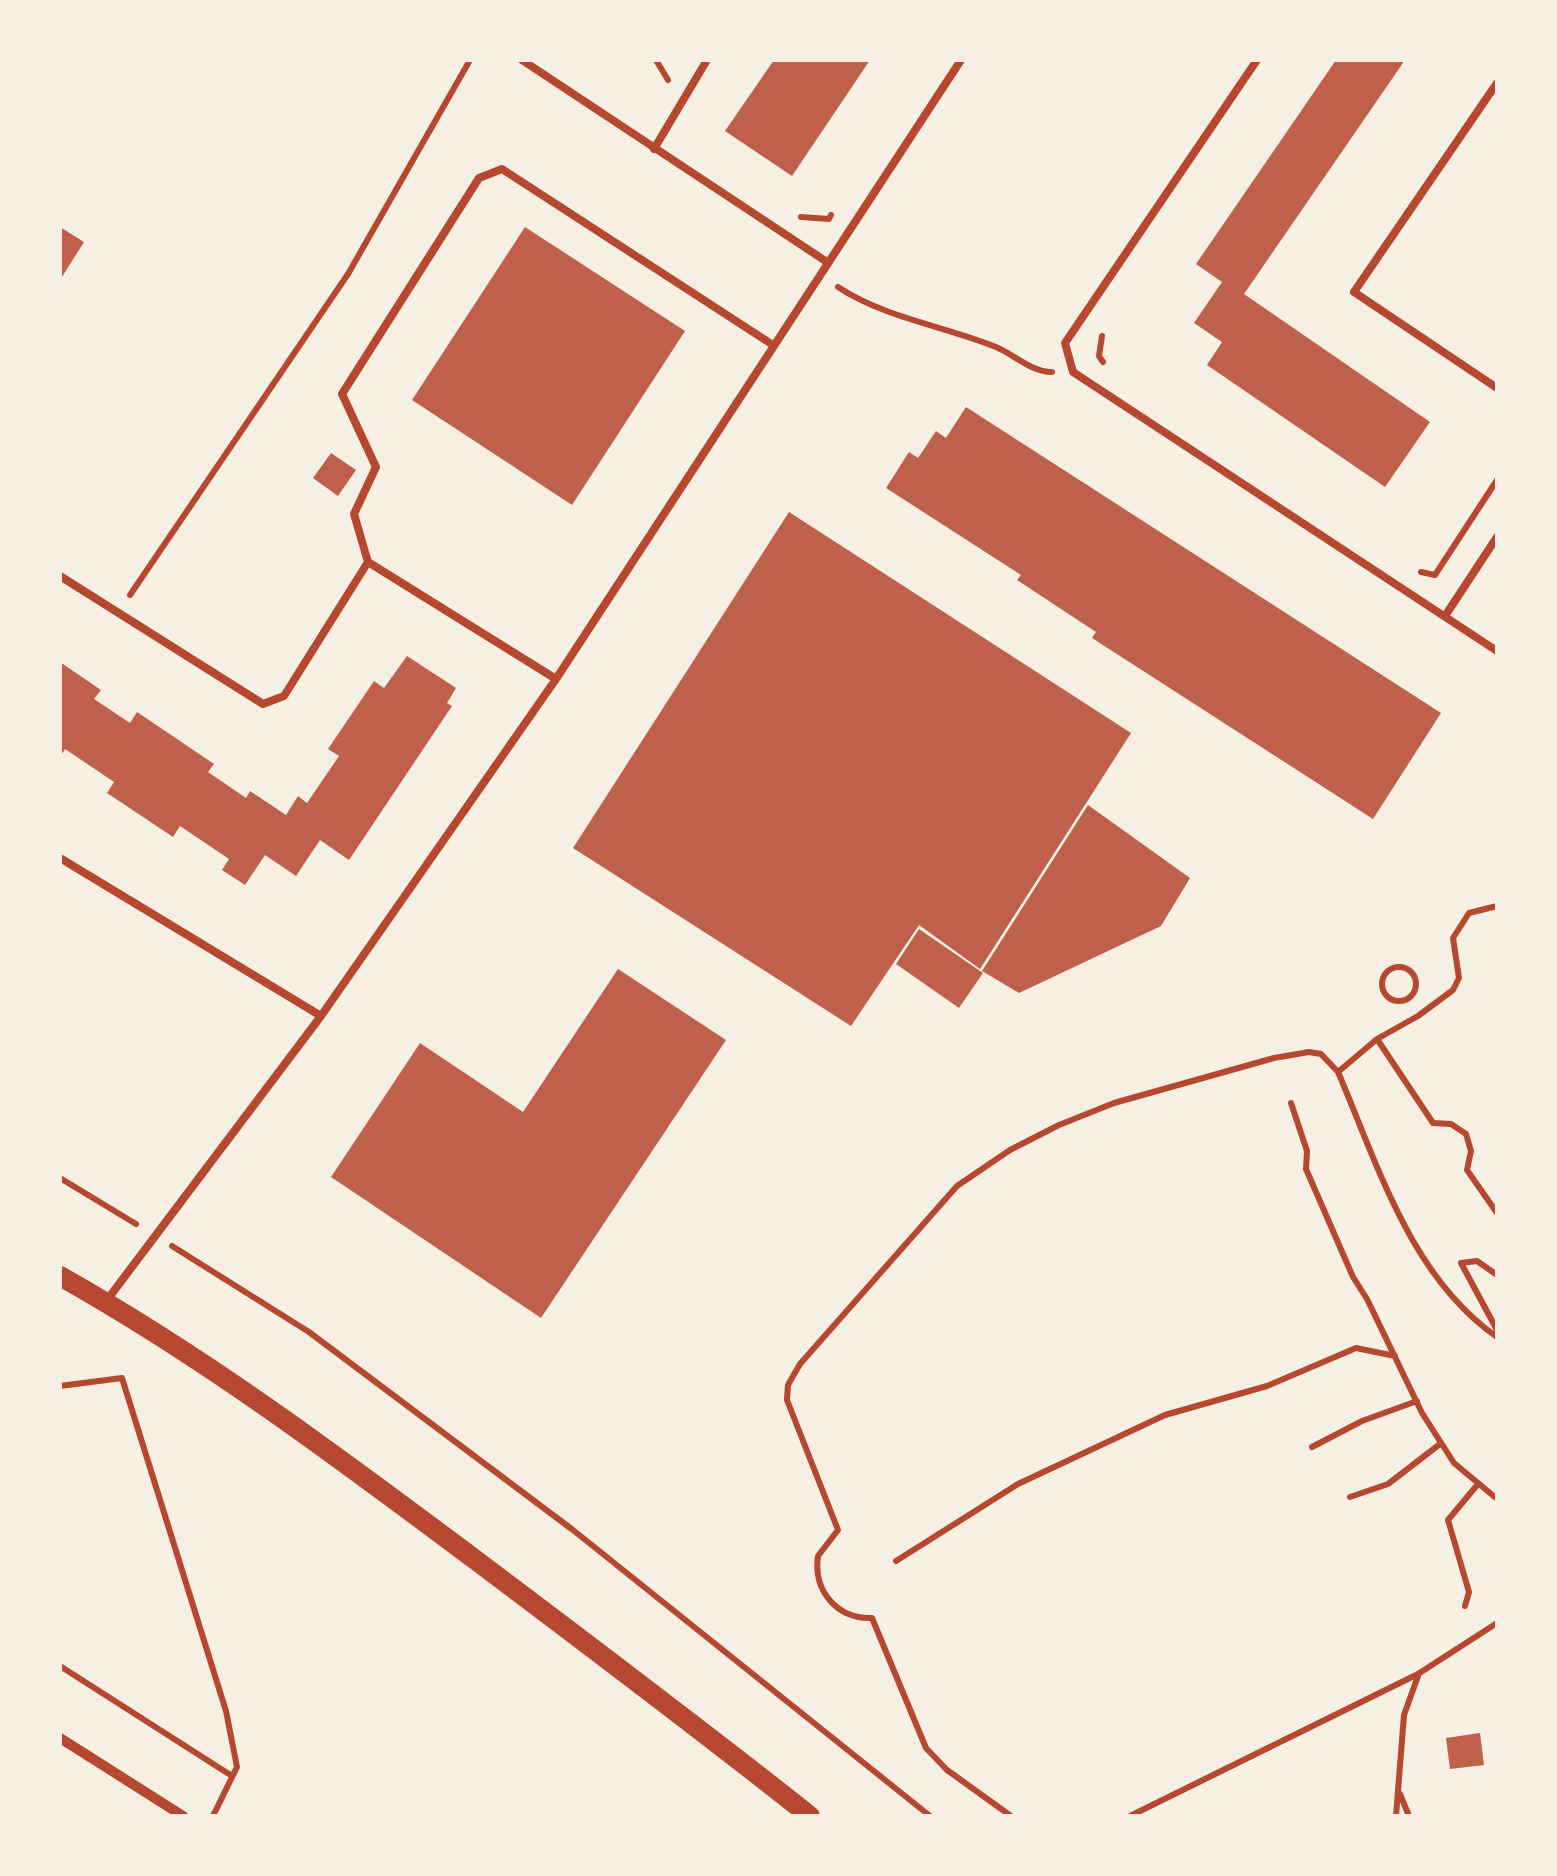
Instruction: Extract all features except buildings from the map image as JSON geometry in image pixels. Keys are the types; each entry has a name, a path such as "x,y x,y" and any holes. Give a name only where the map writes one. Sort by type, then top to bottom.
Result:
{"main road":[{"path":"60,1276 287,1419 718,1742 810,1816"}],"street":[{"path":"60,1738 183,1816"}],"lane":[{"path":"522,60 826,262"},
{"path":"654,149 707,60"},
{"path":"106,1302 321,1016 556,680 961,60"},
{"path":"1257,60 1065,343 1073,372 1497,651"},
{"path":"1497,84 1354,292 1497,388"},
{"path":"556,680 368,562 354,514 376,467 342,394 479,178 502,169 772,345"},
{"path":"1445,616 1497,537"},
{"path":"60,576 263,704 284,696 368,562"},
{"path":"60,858 321,1016"}],"path":[{"path":"119,612 348,274 470,60"},
{"path":"792,216 829,219 840,203"},
{"path":"819,274 860,302 998,348 1041,372 1073,372 1099,356"},
{"path":"1109,372 1099,356 1100,339 1111,323"},
{"path":"1418,572 1435,576 1497,480"},
{"path":"1338,1072 1376,1039 1418,1016 1452,990 1459,978 1453,938 1469,913 1497,906"},
{"path":"1404,966 1415,976 1416,989 1408,1000 1394,1002 1383,993 1381,979 1390,968 1404,966"},
{"path":"1408,1000 1418,1016"},
{"path":"1376,1039 1433,1122 1451,1124 1466,1134 1472,1151 1467,1170 1497,1213"},
{"path":"1012,1816 936,1760 918,1734 872,1618 840,1610 820,1588 818,1556 838,1530 787,1400 788,1385 800,1364 948,1195 969,1176 1010,1150 1114,1103 1274,1058 1309,1052 1321,1054 1338,1072 1422,1256 1446,1292 1497,1333"},
{"path":"1291,1103 1308,1150 1306,1169 1353,1277 1417,1401 1454,1463 1496,1498"},
{"path":"60,1178 309,1332 573,1530 930,1816"},
{"path":"1497,1274 1477,1262 1461,1262 1497,1333"},
{"path":"896,1561 1018,1484 1165,1415 1267,1386 1356,1348 1395,1356"},
{"path":"60,1386 122,1378 226,1711 237,1766 214,1813 224,1816"},
{"path":"1312,1446 1362,1420 1417,1401"},
{"path":"1350,1497 1388,1484 1440,1444"},
{"path":"1466,1606 1469,1592 1448,1520 1478,1484"},
{"path":"1130,1816 1418,1674 1497,1623"},
{"path":"60,1666 232,1776"},
{"path":"1396,1816 1404,1716 1418,1674"},
{"path":"1397,1784 1408,1816"}]}
